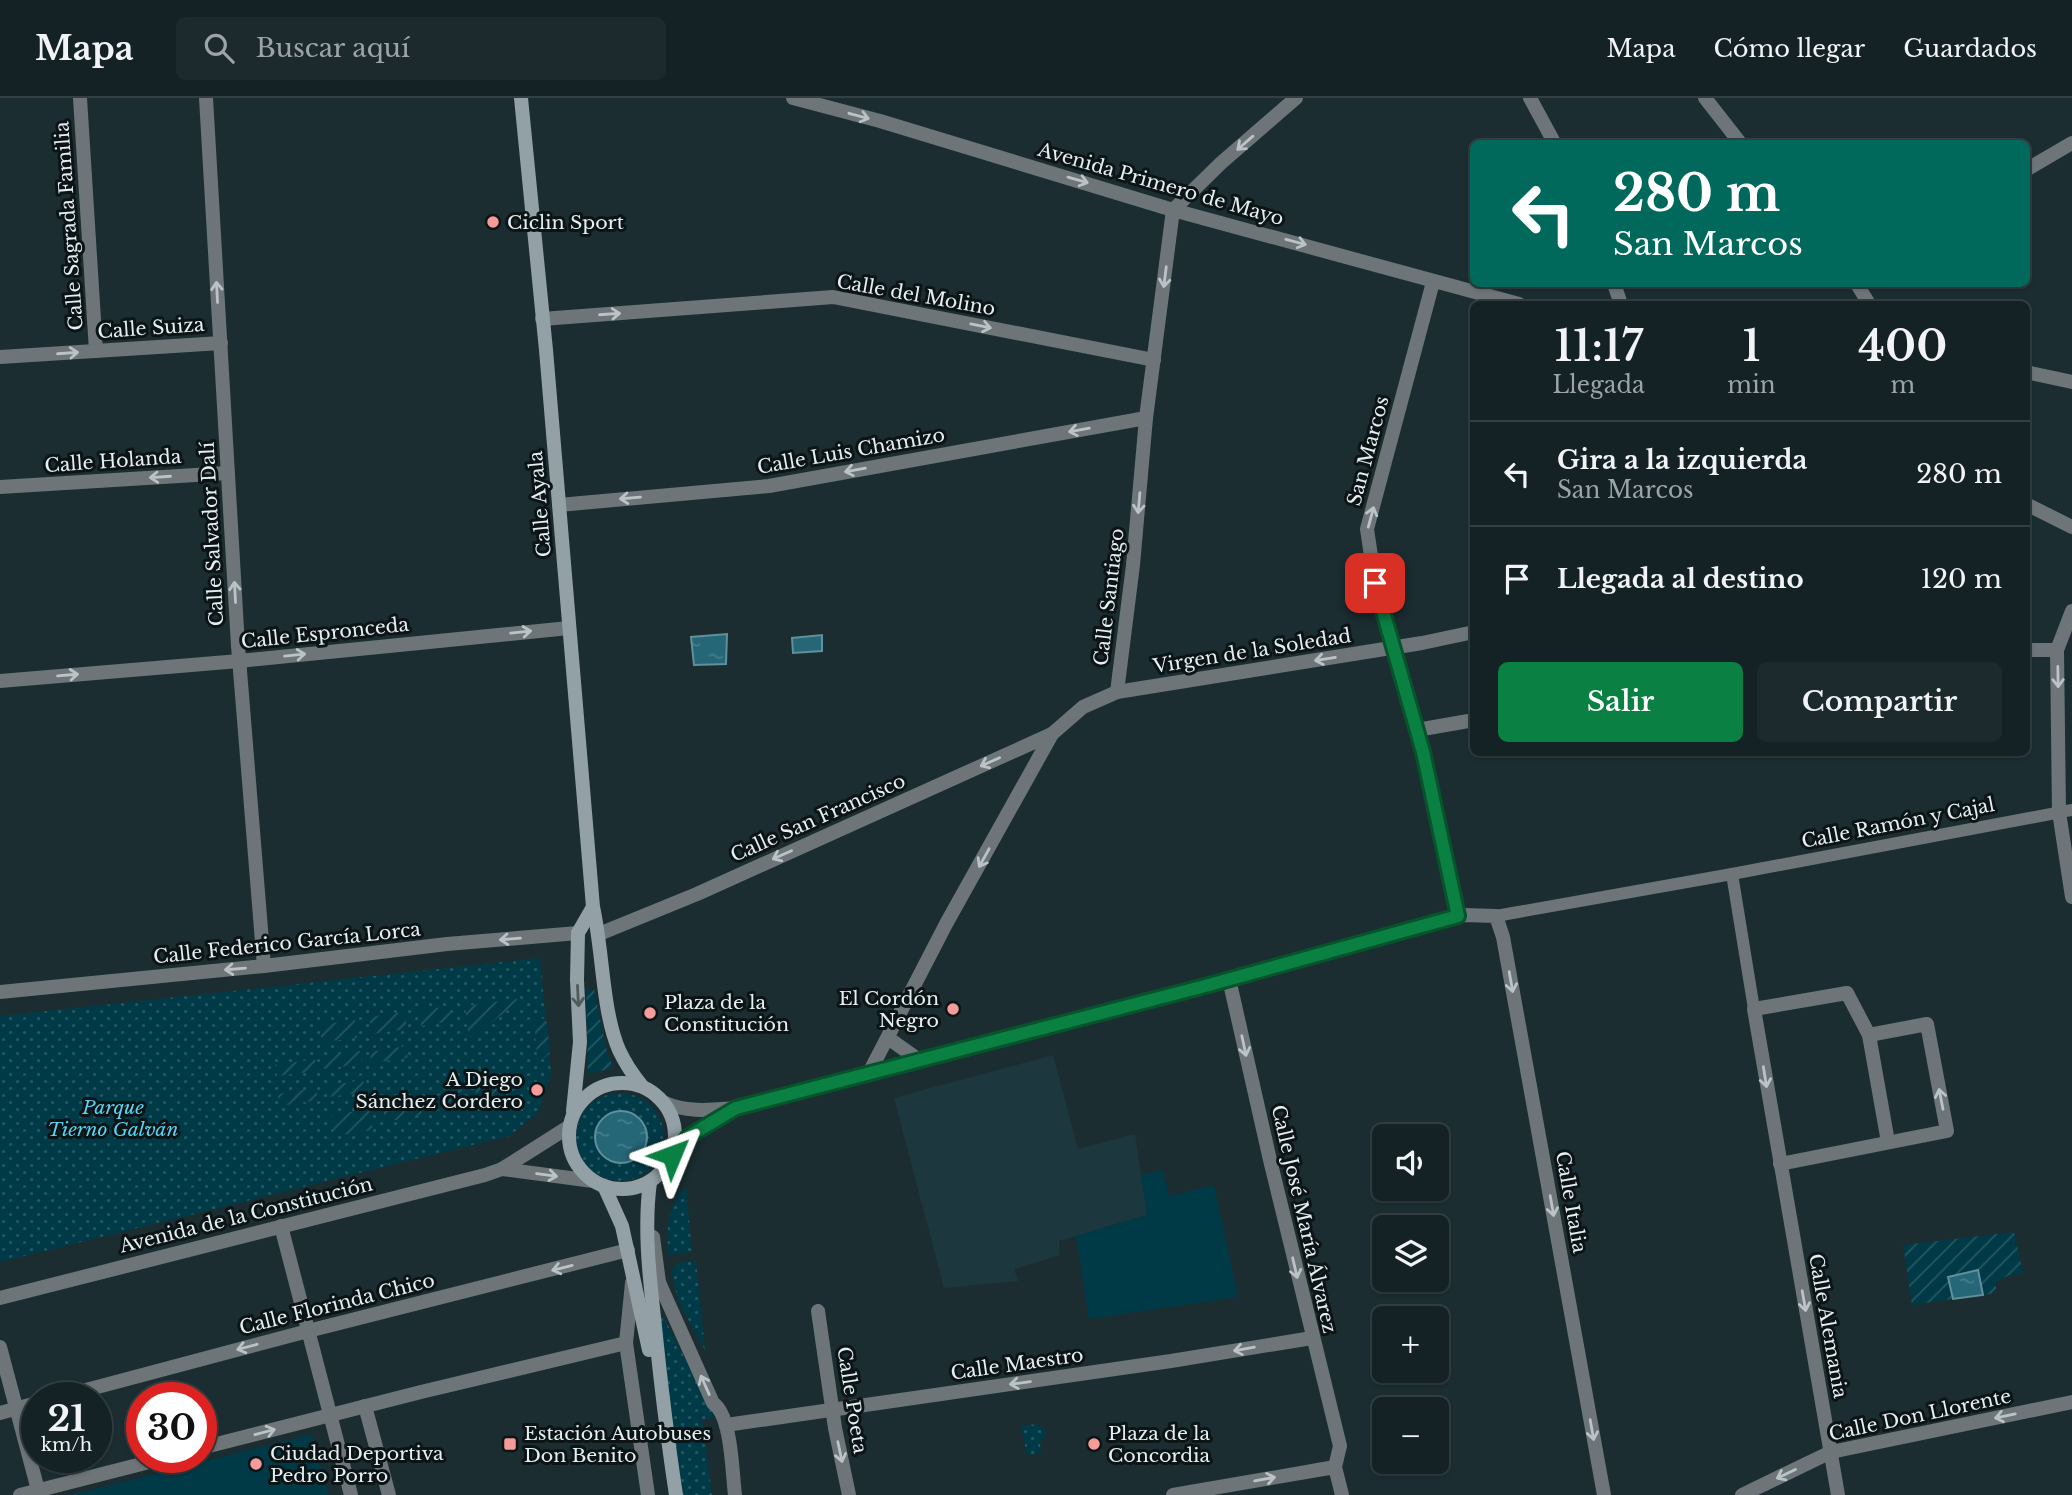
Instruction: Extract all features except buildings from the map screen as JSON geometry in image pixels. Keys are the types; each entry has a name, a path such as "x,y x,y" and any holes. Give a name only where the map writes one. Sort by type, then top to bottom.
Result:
{"main road":[{"name":"Calle Ayala","path":"521,98 593,907 611,1026 626,1064 642,1086"},
{"path":"593,907 578,933 580,1042 569,1142 573,1157 581,1170 598,1184 622,1226 667,1436"},
{"path":"571,1120 582,1100 595,1090 610,1084 626,1083 642,1086 663,1102 672,1118 675,1136 672,1155 663,1170 650,1182 619,1190 598,1184"},
{"path":"650,1182 647,1202 649,1269 676,1495"}],"street":[{"name":"Calle Sagrada Familia","path":"80,98 96,351"},
{"name":"Calle Salvador Dalí","path":"206,98 239,661 264,966"},
{"name":"Avenida Primero de Mayo","path":"793,98 880,121 1173,210 1507,301"},
{"path":"1173,210 1221,163 1296,98"},
{"path":"1530,98 1553,140"},
{"path":"1705,98 1738,140"},
{"path":"2030,168 2072,143"},
{"name":"Calle Santiago","path":"869,1073 946,923 1052,734 1083,707 1117,692 1132,577 1146,418 1173,210"},
{"name":"San Marcos","path":"1433,282 1367,528 1375,583 1417,730 1458,916"},
{"name":"Calle del Molino","path":"542,320 833,297 1154,360"},
{"name":"Calle Suiza","path":"0,357 220,343"},
{"path":"2030,373 2072,382"},
{"name":"Calle Luis Chamizo","path":"559,505 769,486 1146,418"},
{"name":"Calle Holanda","path":"0,487 228,473"},
{"path":"2030,505 2072,527"},
{"path":"2072,611 2057,650 2072,897"},
{"name":"Calle Espronceda","path":"0,681 239,661 569,628"},
{"name":"Virgen de la Soledad","path":"1117,692 1393,648 1470,633"},
{"path":"2030,650 2057,650"},
{"path":"1417,730 1470,721"},
{"name":"Calle San Francisco","path":"599,934 697,894 1052,734"},
{"name":"Calle Ramón y Cajal","path":"1731,874 2065,811"},
{"path":"663,1102 678,1109 689,1110 736,1108 1458,916 1496,916 1731,874"},
{"name":"Calle Alemania","path":"1731,874 1838,1495"},
{"name":"Calle Italia","path":"1496,916 1503,937 1604,1495"},
{"name":"Calle Federico García Lorca","path":"0,992 264,966 447,944 578,933"},
{"name":"Calle José María Álvarez","path":"1229,979 1312,1338 1340,1446 1335,1467 1342,1495"},
{"path":"1754,1009 1846,993 1869,1035 1888,1142"},
{"path":"1780,1164 1947,1131 1927,1024 1869,1035"},
{"path":"888,1038 919,1060"},
{"path":"672,1155 689,1136 736,1108"},
{"path":"502,1170 571,1120"},
{"path":"502,1170 598,1184"},
{"name":"Avenida de la Constitución","path":"0,1298 502,1170"},
{"path":"647,1202 660,1282 713,1403 718,1407 726,1425 736,1495"},
{"path":"281,1226 351,1495"},
{"name":"Calle Florinda Chico","path":"112,1383 628,1250"},
{"path":"633,1271 626,1343 649,1495"},
{"name":"Calle Poeta","path":"818,1311 849,1495"},
{"name":"Calle Maestro","path":"726,1425 1168,1362 1312,1338"},
{"path":"217,1444 626,1343"},
{"path":"0,1347 38,1490"},
{"name":"Calle Don Llorente","path":"1742,1495 1831,1452 2072,1402"},
{"path":"365,1406 389,1495"},
{"path":"0,1413 21,1408"},
{"path":"1174,1495 1335,1467"},
{"path":"20,1495 126,1468"}],"shaded area":[{"path":"1053,1055 1078,1149 1135,1134 1147,1215 1059,1241 1060,1255 1014,1269 1018,1281 944,1288 894,1098"}],"green space":[{"name":"Parque Tierno Galván","path":"540,958 551,1073 538,1113 509,1136 0,1262 0,1016"},
{"path":"586,989 594,989 606,1048 613,1068 588,1074"},
{"path":"517,999 518,1009 506,1011 469,1040 465,1006"},
{"path":"449,1006 452,1021 421,1026 418,1011"},
{"path":"405,1012 407,1029 372,1034 369,1017"},
{"path":"542,1018 547,1022 550,1053 543,1059 537,1055 534,1024"},
{"path":"355,1020 357,1038 322,1042 319,1025"},
{"path":"406,1046 408,1058 371,1063 370,1052"},
{"path":"360,1051 362,1064 324,1069 322,1057"},
{"path":"315,1059 317,1071 277,1076 275,1065"},
{"path":"471,1066 508,1081 524,1078 525,1089 477,1098"},
{"path":"363,1080 365,1092 329,1097 327,1086"},
{"path":"316,1088 318,1100 279,1106 278,1094"},
{"path":"462,1089 465,1104 432,1110 429,1095"},
{"path":"620,1093 637,1096 651,1106 661,1120 664,1137 661,1154 651,1168 637,1178 620,1181 603,1178 589,1168 579,1154 576,1137 579,1120 589,1106 603,1096"},
{"path":"419,1097 422,1114 386,1122 382,1105"},
{"path":"369,1109 373,1130 334,1136 331,1115"},
{"path":"1163,1170 1169,1196 1214,1185 1238,1297 1089,1319 1076,1236 1147,1215 1141,1175"},
{"path":"686,1186 692,1252 668,1255 671,1210"},
{"path":"2014,1232 2023,1273 2007,1276 1996,1282 1996,1293 1983,1295 1977,1270 1949,1277 1953,1299 1912,1305 1903,1245"},
{"path":"696,1261 705,1350 679,1303 671,1271 678,1263"},
{"path":"660,1318 664,1318 712,1411 714,1418 702,1420 712,1495 676,1495"},
{"path":"1037,1424 1047,1432 1040,1444 1041,1453 1027,1455 1021,1426"},
{"name":"Ciudad Deportiva Pedro Porro","path":"312,1434 329,1495 71,1495 158,1473 217,1473 217,1458"}],"water":[{"path":"727,634 726,664 694,665 691,637"},
{"path":"822,635 822,651 793,653 792,638"},
{"path":"621,1111 631,1113 639,1119 645,1127 645,1147 639,1155 631,1161 621,1163 611,1161 603,1155 597,1147 595,1137 597,1127 603,1119 611,1113"},
{"path":"1978,1270 1983,1295 1953,1299 1948,1277"}],"place":[{"name":"Ciclin Sport","path":"493,222"},
{"name":"El Cordón Negro","path":"953,1009"},
{"name":"Plaza de la Constitución","path":"650,1013"},
{"name":"A Diego Sánchez Cordero","path":"537,1090"},
{"name":"Estación Autobuses Don Benito","path":"510,1444"},
{"name":"Plaza de la Concordia","path":"1094,1444"},
{"name":"Ciudad Deportiva Pedro Porro","path":"256,1464"}],"route":[{"path":"672,1155 689,1136 736,1108 1285,965 1458,916 1423,752 1375,583"}]}
